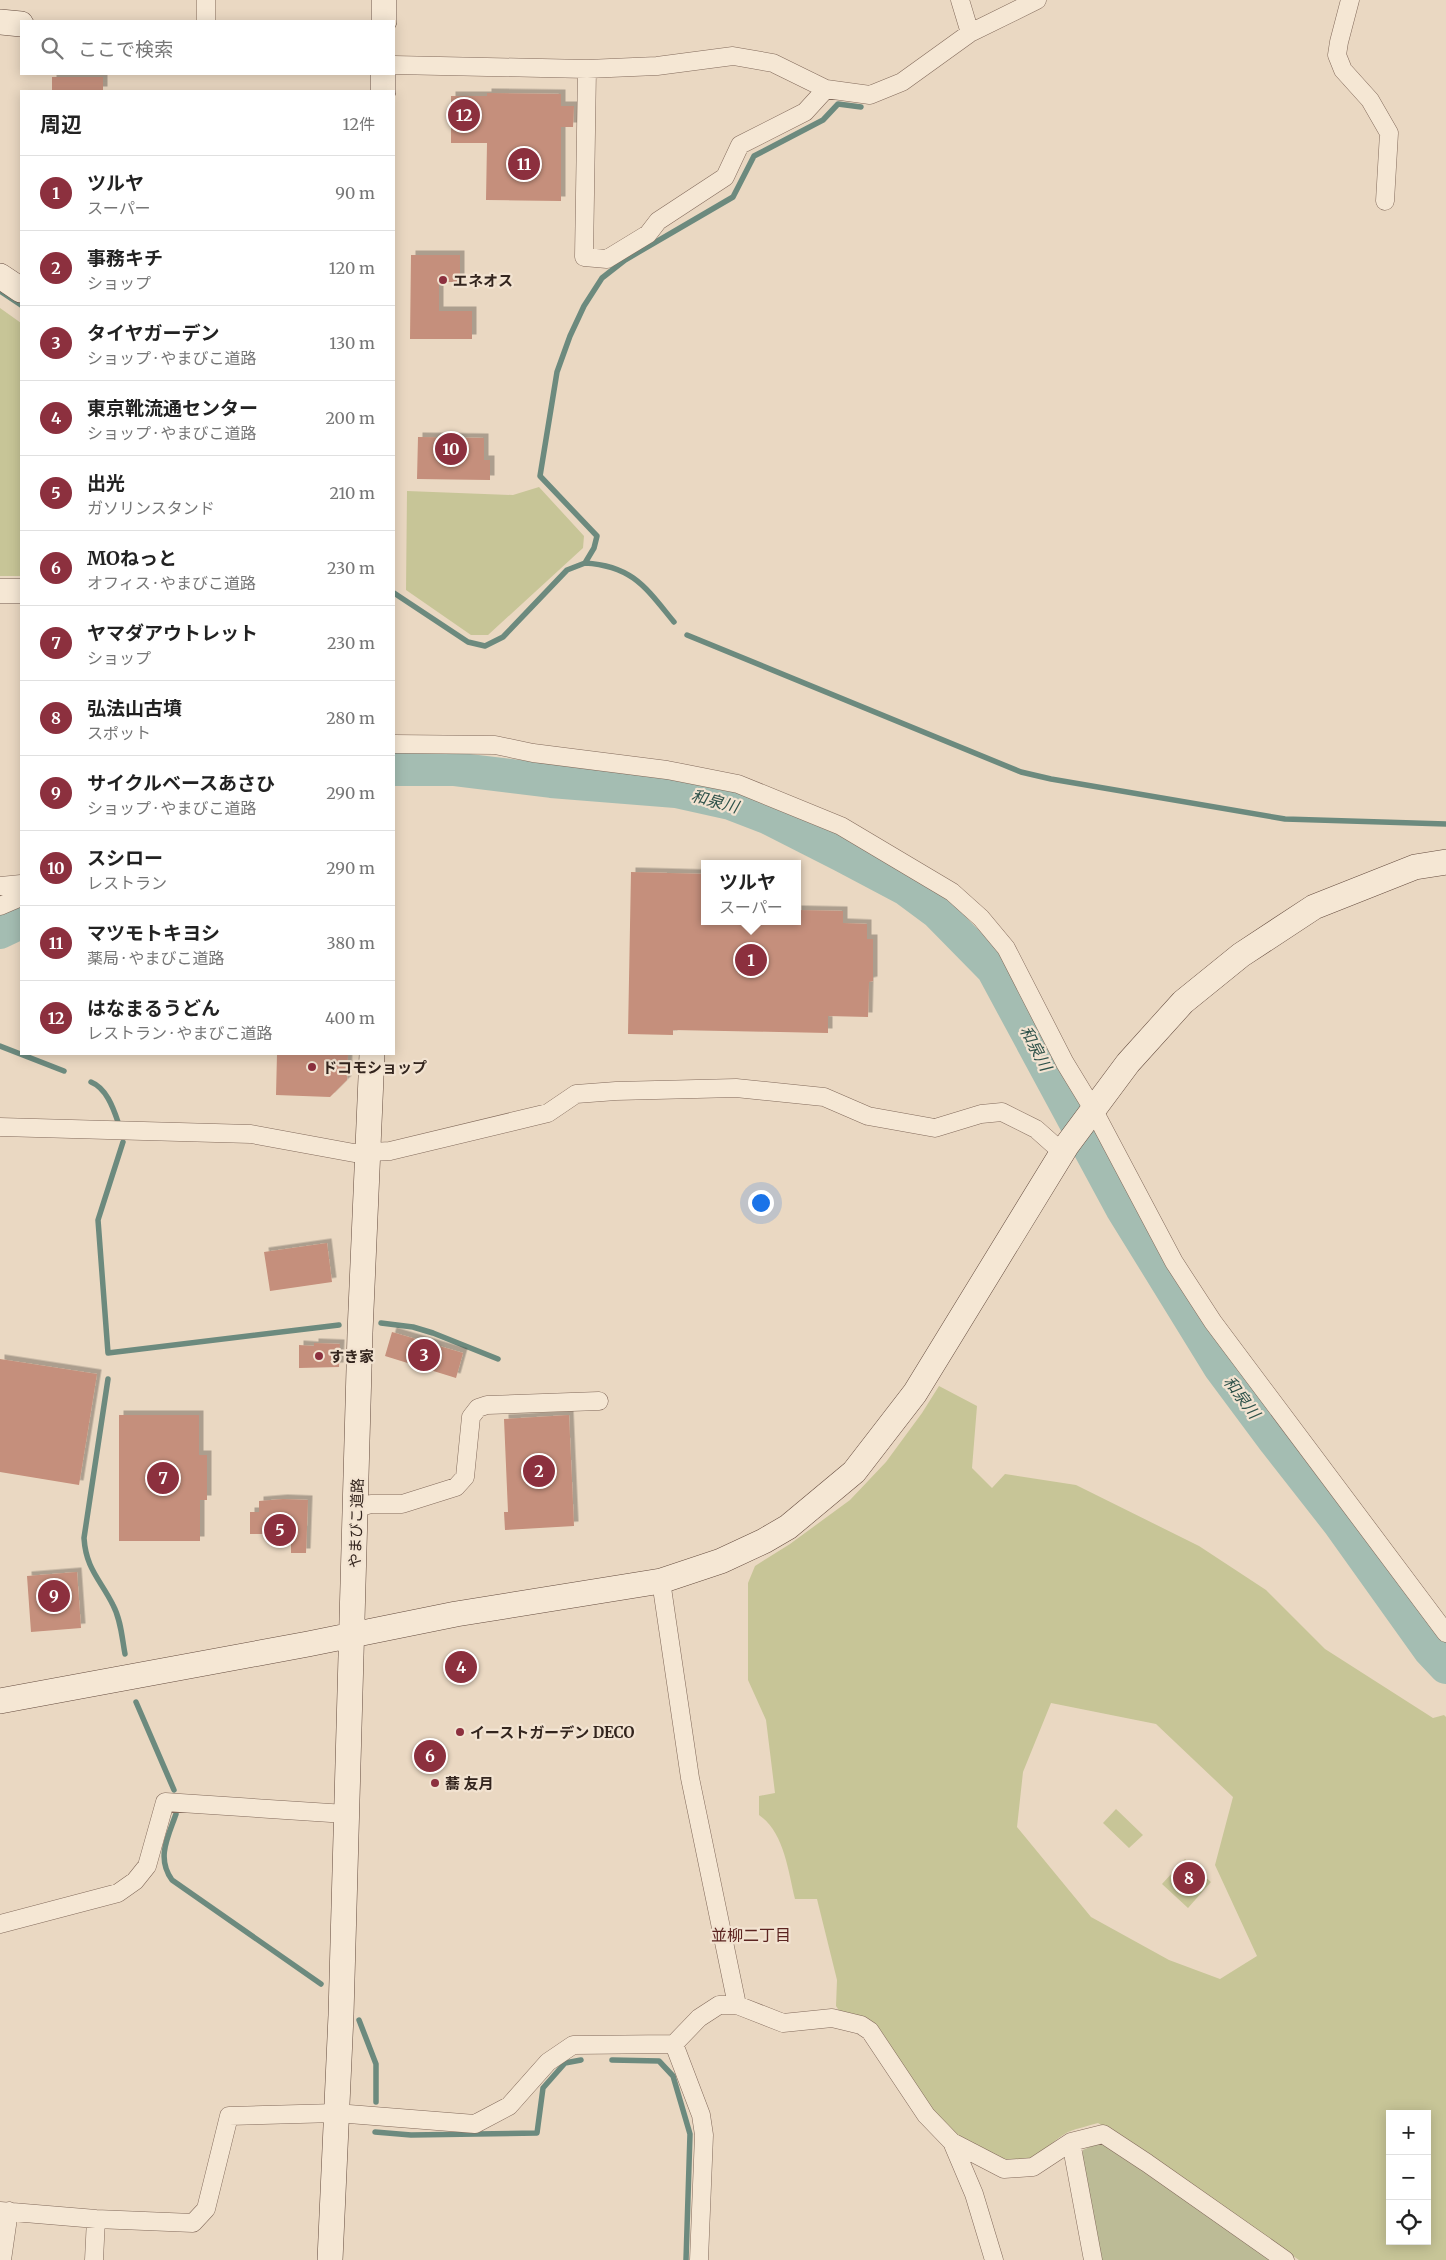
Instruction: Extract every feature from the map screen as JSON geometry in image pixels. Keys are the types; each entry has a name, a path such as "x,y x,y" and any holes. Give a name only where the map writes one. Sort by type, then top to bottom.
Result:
{"street":[{"path":"206,0 206,20"},
{"path":"384,0 384,20"},
{"path":"960,0 970,33"},
{"path":"395,65 587,69 657,66 733,56 773,63 826,89 870,94 902,82 970,33 1037,0"},
{"path":"1350,0 1337,55 1343,70 1370,100 1389,133 1385,201"},
{"path":"0,22 20,24"},
{"path":"587,69 584,257 606,259 648,234 658,221 724,177 740,145 805,112 826,89"},
{"path":"383,75 383,90"},
{"path":"0,276 20,289"},
{"path":"0,590 20,591"},
{"path":"395,744 495,745 533,753 612,762 703,776 738,784 841,826 952,892 981,918 1006,948 1090,1114 1174,1262 1213,1322 1446,1633"},
{"path":"0,1701 456,1614 661,1581 721,1561 764,1542 788,1527 854,1472 915,1393 1065,1149 1128,1064 1183,1002 1240,956 1314,907 1415,868 1446,862"},
{"path":"0,886 20,884"},
{"path":"0,906 20,897"},
{"name":"やまびこ道路","path":"330,2260 341,2016 367,1154 372,1055"},
{"path":"0,1127 251,1134 367,1154 390,1151 548,1113 576,1094 736,1088 824,1097 868,1116 935,1128 982,1114 1002,1112 1036,1129 1065,1149"},
{"path":"356,1508 371,1504 402,1504 456,1487 465,1477 471,1417 478,1408 486,1405 599,1401"},
{"path":"661,1581 690,1778 737,2004"},
{"path":"0,1924 118,1893 135,1880 147,1866 165,1802 346,1814"},
{"path":"2,2260 5,2211 96,2219 193,2223 206,2209 228,2116 336,2113 475,2124 509,2106 548,2062 573,2045 674,2044 699,2018 719,2006 737,2004 783,2023 832,2018 861,2025 870,2031 926,2115 952,2142 1004,2170 1033,2167 1071,2142 1103,2134 1285,2260"},
{"path":"674,2044 701,2115 704,2135 699,2260"},
{"path":"952,2142 974,2194 994,2260"},
{"path":"1071,2142 1093,2260"},
{"path":"94,2260 96,2219"}],"shaded area":[{"path":"0,308 20,322 20,576 0,576"},
{"path":"539,487 584,536 583,548 488,635 471,635 406,590 407,491 513,495"},
{"path":"939,1386 977,1406 972,1468 992,1488 1005,1474 1076,1485 1199,1546 1266,1590 1325,1649 1433,1718 1444,1715 1446,1717 1446,2260 1299,2260 1126,2140 1098,2123 1068,2132 1038,2154 1024,2160 998,2159 981,2152 964,2141 935,2113 911,2082 878,2028 861,2017 840,2012 836,2006 837,1980 817,1899 795,1899 780,1841 767,1822 759,1815 759,1796 775,1793 766,1720 748,1680 748,1583 755,1566 790,1544 850,1500 886,1462 922,1413","holes":["1051,1703 1156,1724 1233,1797 1215,1865 1257,1956 1220,1979 1169,1960 1091,1917 1017,1827 1023,1772"]},
{"path":"1116,1809 1143,1835 1129,1848 1103,1823"},
{"path":"1185,1859 1211,1882 1188,1908 1162,1884"}],"green space":[{"path":"1098,2143 1125,2154 1272,2260 1100,2260 1081,2162 1083,2150"}],"building":[{"path":"52,77 103,77 103,90 52,90"},
{"path":"487,93 561,94 561,106 574,106 573,127 561,127 561,201 486,200 487,143 451,143 451,96 487,96"},
{"path":"411,255 460,255 460,282 439,282 439,311 472,311 472,339 410,339"},
{"path":"418,437 484,438 484,460 490,460 490,480 417,479"},
{"path":"631,872 701,874 701,925 801,925 801,910 843,911 843,923 867,924 867,939 873,939 873,981 869,982 868,1017 828,1016 828,1033 673,1030 673,1035 628,1034"},
{"name":"ドコモショップ","path":"277,1055 348,1055 347,1080 330,1097 276,1095"},
{"path":"327,1243 332,1282 270,1291 264,1252"},
{"path":"392,1332 463,1353 456,1378 385,1356"},
{"name":"すき家","path":"314,1343 340,1344 339,1367 299,1368 299,1345 314,1346"},
{"path":"0,1359 97,1374 79,1485 0,1472"},
{"path":"119,1415 199,1415 199,1455 207,1455 207,1500 200,1500 200,1541 119,1541"},
{"path":"569,1415 574,1526 505,1530 504,1512 508,1512 504,1419"},
{"path":"283,1499 308,1500 306,1553 291,1553 291,1534 250,1534 250,1512 259,1512 259,1501"},
{"path":"77,1572 81,1628 31,1632 27,1576"}],"waterway":[{"path":"395,594 468,642 485,646 503,637 567,570 585,563 594,548 597,536 540,476 557,372 570,336 584,306 602,278 625,260 733,197 754,156 823,120 838,104 861,107"},
{"path":"0,291 20,304"},
{"path":"585,563 601,565 627,574 646,589 674,622"},
{"path":"687,635 1021,772 1051,779 1285,819 1446,824"},
{"name":"和泉川","path":"395,769 453,769 551,781 676,791 730,803 769,818 842,855 906,889 937,912 993,969 1122,1208 1220,1367 1340,1524 1430,1650 1446,1667"},
{"name":"和泉川","path":"0,932 20,922"},
{"path":"0,1046 20,1054"},
{"path":"23,1055 64,1071"},
{"path":"91,1082 105,1093 118,1122"},
{"path":"123,1142 98,1220 108,1353 339,1325"},
{"path":"381,1323 413,1327 433,1333 498,1359"},
{"path":"108,1379 84,1538 85,1549 94,1573 118,1617 125,1654"},
{"path":"136,1702 174,1790"},
{"path":"176,1814 167,1839 164,1856 167,1872 172,1880 321,1984"},
{"path":"359,2020 376,2064 376,2102"},
{"path":"375,2132 411,2135 537,2133 543,2088 565,2063 581,2060"},
{"path":"612,2060 659,2061 673,2076 690,2134 686,2260"}],"place":[{"name":"はなまるうどん","path":"464,115"},
{"name":"マツモトキヨシ","path":"524,164"},
{"name":"エネオス","path":"443,280"},
{"name":"スシロー","path":"451,449"},
{"name":"ツルヤ","path":"751,960"},
{"name":"ドコモショップ","path":"312,1067"},
{"name":"タイヤガーデン","path":"424,1355"},
{"name":"すき家","path":"319,1356"},
{"name":"事務キチ","path":"539,1471"},
{"name":"ヤマダアウトレット","path":"163,1478"},
{"name":"出光","path":"280,1530"},
{"name":"サイクルベースあさひ","path":"54,1596"},
{"name":"東京靴流通センター","path":"461,1667"},
{"name":"イーストガーデン DECO","path":"460,1732"},
{"name":"MOねっと","path":"430,1756"},
{"name":"蕎 友月","path":"435,1783"},
{"name":"弘法山古墳","path":"1189,1878"}],"district":[{"name":"並柳二丁目","path":"751,1935"}]}
